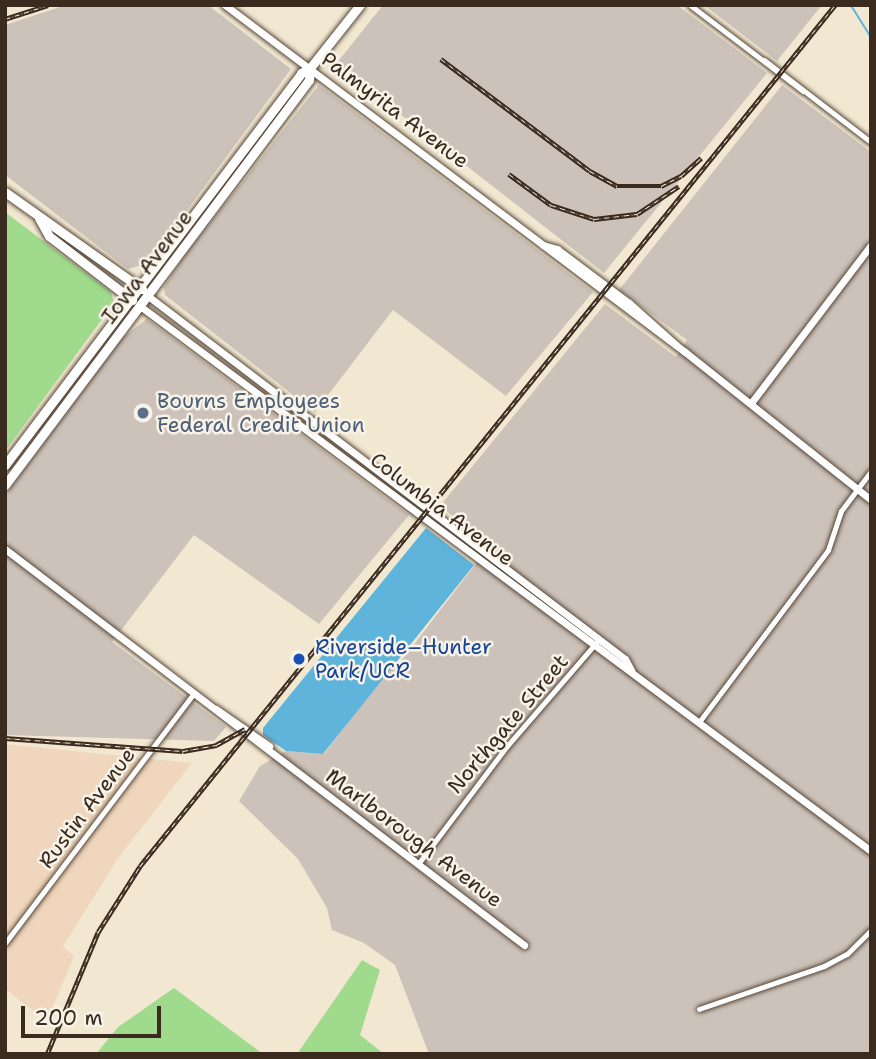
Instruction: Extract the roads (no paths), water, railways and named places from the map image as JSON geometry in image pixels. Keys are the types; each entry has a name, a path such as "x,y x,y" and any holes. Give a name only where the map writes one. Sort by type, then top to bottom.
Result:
{"main road":[{"name":"Iowa Avenue","path":"5,465 301,73 310,68 360,5"},
{"name":"Iowa Avenue","path":"5,485 309,80 310,68"},
{"name":"Columbia Avenue","path":"5,192 139,286 148,296"},
{"name":"Columbia Avenue","path":"38,216 49,236 140,306"}],"street":[{"name":"Palmyrita Avenue","path":"225,5 676,345 871,500"},
{"path":"690,5 871,142"},
{"path":"751,403 871,245"},
{"name":"Columbia Avenue","path":"148,296 625,659 631,671"},
{"name":"Columbia Avenue","path":"140,306 593,647 631,671 871,851"},
{"path":"237,378 245,369"},
{"path":"260,394 266,385"},
{"path":"355,466 362,458"},
{"path":"699,722 828,550 841,511 871,471"},
{"name":"Marlborough Avenue","path":"5,549 524,945"},
{"path":"526,596 532,588"},
{"name":"Northgate Street","path":"418,864 508,746 599,639"},
{"name":"Rustin Avenue","path":"5,943 194,693"},
{"path":"699,1009 824,966 847,954 871,931"}],"water":[{"path":"426,528 474,565 323,754 286,751 263,735 263,728"}],"waterway":[{"path":"852,7 871,38"}],"railway":[{"path":"5,19 48,5"},
{"path":"47,1054 98,932 140,866 835,5"},
{"path":"441,59 590,171 617,186 661,186 681,176 701,158"},
{"path":"509,174 551,205 594,219 637,214 679,186"},
{"path":"5,738 183,751 216,745 245,729"}],"place":[{"name":"Bourns Employees Federal Credit Union","path":"143,413"},
{"name":"Riverside–Hunter Park/UCR","path":"299,659"}]}
